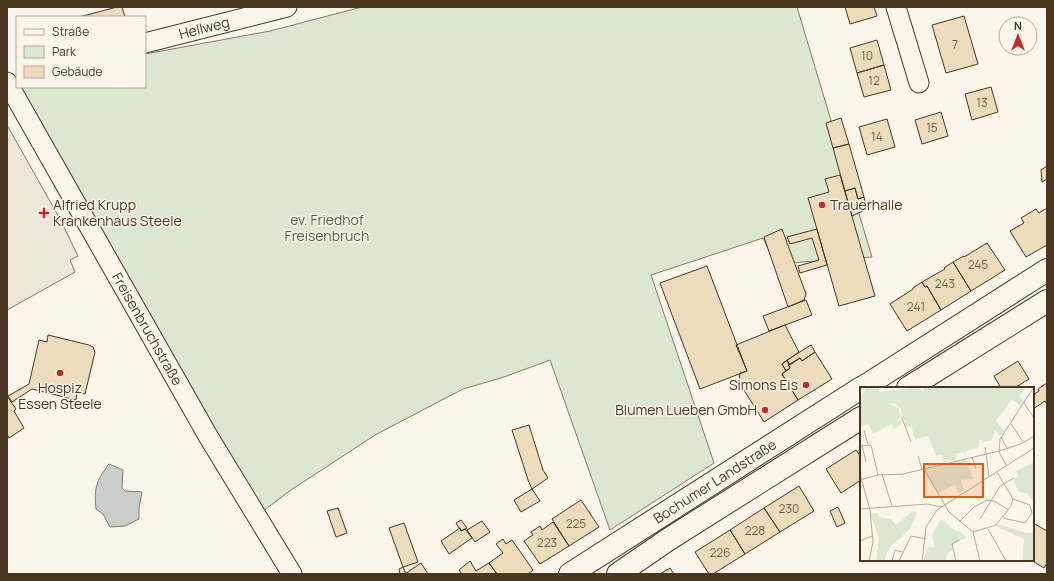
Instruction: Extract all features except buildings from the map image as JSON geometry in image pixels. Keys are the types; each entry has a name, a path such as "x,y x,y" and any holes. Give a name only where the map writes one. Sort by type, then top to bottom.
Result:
{"main road":[{"name":"Bochumer Landstraße","path":"863,387 1047,270"},
{"path":"910,387 1047,301"},
{"name":"Bochumer Landstraße","path":"570,574 658,516 860,389"},
{"name":"Bochumer Landstraße","path":"618,574 669,539 860,419"}],"street":[{"name":"Hellweg","path":"146,43 287,7"},
{"path":"896,7 919,83"},
{"name":"Freisenbruchstraße","path":"7,82 204,429 292,574"}],"green space":[{"name":"ev. Friedhof Freisenbruch","path":"362,7 797,7 872,257 775,264 763,238 651,275 714,463 610,530 550,360 504,377 463,389 375,435 288,492 257,516 7,79 16,77 16,88 146,88 146,54 270,31"}],"shaded area":[{"name":"Alfried Krupp Krankenhaus Steele","path":"7,125 60,219 78,256 70,260 75,272 7,310"},
{"path":"109,464 123,470 122,488 125,491 142,492 139,508 139,519 125,526 110,527 103,514 96,509 95,496 97,485 101,475"}],"place":[{"name":"Trauerhalle","path":"822,205"},
{"name":"Alfried Krupp Krankenhaus Steele","path":"44,213"},
{"name":"Hospiz Essen Steele","path":"60,373"},
{"name":"Simons Eis","path":"806,385"},
{"name":"Blumen Lueben GmbH","path":"765,410"}]}
